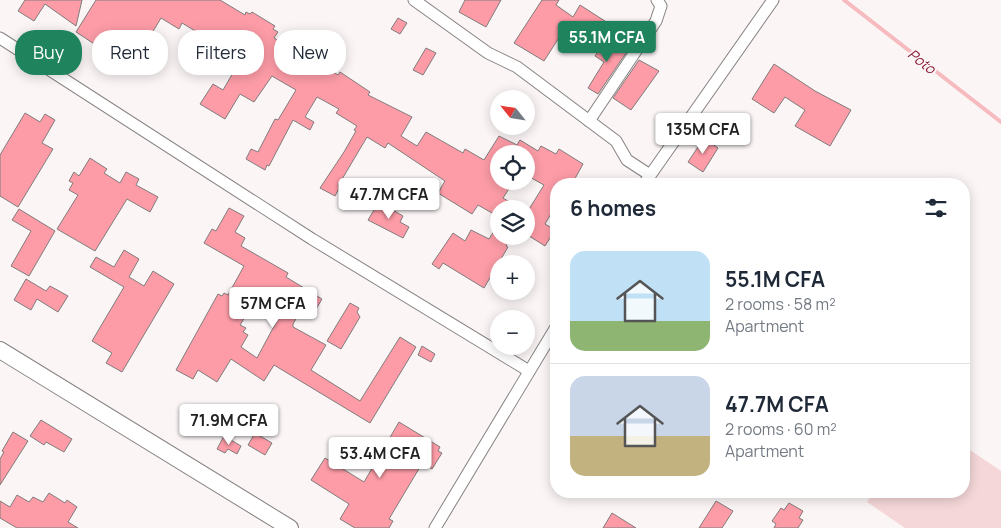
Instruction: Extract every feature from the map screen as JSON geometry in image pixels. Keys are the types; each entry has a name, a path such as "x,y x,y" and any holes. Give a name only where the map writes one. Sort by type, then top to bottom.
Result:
{"street":[{"path":"414,0 488,53 517,67 616,141 627,160 646,178"},
{"path":"589,121 656,21 661,6 657,0"},
{"path":"648,178 773,0"},
{"path":"0,38 312,239 530,371"},
{"path":"435,528 550,337"},
{"path":"0,350 290,528"}],"shaded area":[{"path":"970,450 1001,471 1001,528 905,528 867,502 870,498 970,498"}],"building":[{"path":"25,0 82,0 76,26 45,4 34,21 18,11"},
{"path":"96,0 220,0 245,15 246,12 250,14 252,12 275,26 273,29 275,30 274,75 344,75 370,92 368,95 412,117 401,136 417,146 426,132 463,153 465,149 484,160 490,150 490,190 508,190 503,198 506,200 490,200 490,212 478,205 472,214 438,193 445,181 388,143 385,148 367,137 338,186 340,187 335,196 320,188 344,152 357,126 336,113 339,109 317,97 305,117 314,122 310,130 293,120 269,166 267,165 265,170 246,159 251,149 258,152 275,119 278,120 296,90 272,76 254,102 240,94 225,119 200,104 213,84 223,90 232,75 264,75 264,30 194,30 182,23 179,29 161,18 154,30 92,30 92,42 82,36 82,30 77,30"},
{"path":"465,0 501,0 486,27 459,12"},
{"path":"542,0 559,0 556,5 573,17 580,5 608,23 602,33 589,24 579,42 562,33 544,61 514,43"},
{"path":"398,18 407,23 400,34 391,29"},
{"path":"608,37 628,50 598,94 588,88 604,62 595,56"},
{"path":"426,48 436,53 423,75 413,70"},
{"path":"639,60 659,71 631,110 613,98"},
{"path":"774,64 815,91 851,110 830,146 795,126 805,110 785,97 774,113 752,99"},
{"path":"25,113 40,122 45,114 55,120 42,143 53,149 18,207 0,196 0,155"},
{"path":"499,136 517,145 493,145"},
{"path":"704,138 718,148 703,172 688,162"},
{"path":"520,140 528,145 517,145"},
{"path":"541,146 556,154 559,149 583,164 575,178 550,178 550,215 545,224 550,227 550,238 545,246 535,240 535,200 544,185 535,180 535,149 538,151"},
{"path":"90,158 107,169 104,173 120,183 126,172 139,179 136,185 158,197 150,212 127,199 95,251 57,229 78,195 69,190 73,183 69,181 74,172 79,176"},
{"path":"379,202 403,216 400,222 409,227 403,238 368,220"},
{"path":"229,208 244,216 235,232 245,238 241,246 288,273 286,277 322,299 315,311 304,305 293,327 326,345 311,370 360,401 400,337 416,347 370,423 274,365 264,381 231,359 217,382 198,370 193,379 176,370 218,294 222,296 224,293 228,295 244,266 204,243 212,229 216,231","holes":["255,301 280,315 257,358 241,347 248,335 243,332 246,328 240,325"]},
{"path":"19,209 55,231 29,276 11,266 31,231 12,220"},
{"path":"471,230 489,239 490,237 490,245 507,245 508,247 503,255 490,255 490,278 484,288 443,263 439,269 432,264 453,233 465,241"},
{"path":"124,250 139,259 129,277 144,286 153,271 174,284 122,372 106,363 112,353 92,341 124,287 90,267 96,257 114,267"},
{"path":"26,279 46,291 50,286 68,296 58,312 37,299 31,310 14,300"},
{"path":"350,303 359,308 357,312 360,317 341,349 327,341"},
{"path":"422,346 435,354 431,362 418,355"},
{"path":"41,420 72,439 64,452 46,442 44,445 30,436"},
{"path":"399,422 440,447 438,451 442,453 432,469 423,463 389,519 393,521 389,528 355,528 340,519 349,504 311,480 325,458 364,482"},
{"path":"13,432 28,441 0,485 0,459 4,452 2,451"},
{"path":"255,433 272,443 265,455 248,445"},
{"path":"224,436 241,446 237,454 228,449 225,453 217,449"},
{"path":"49,493 65,503 67,500 77,507 68,522 78,528 17,528 0,518 0,501 10,507 17,495 29,502 33,497 43,502"},
{"path":"716,501 733,511 722,528 699,528"},
{"path":"789,503 803,511 799,518 803,520 798,528 774,528 776,524 772,521 781,508 784,510"},
{"path":"612,513 636,528 603,528"}],"waterway":[{"name":"Poto","path":"844,0 1001,122"}]}
